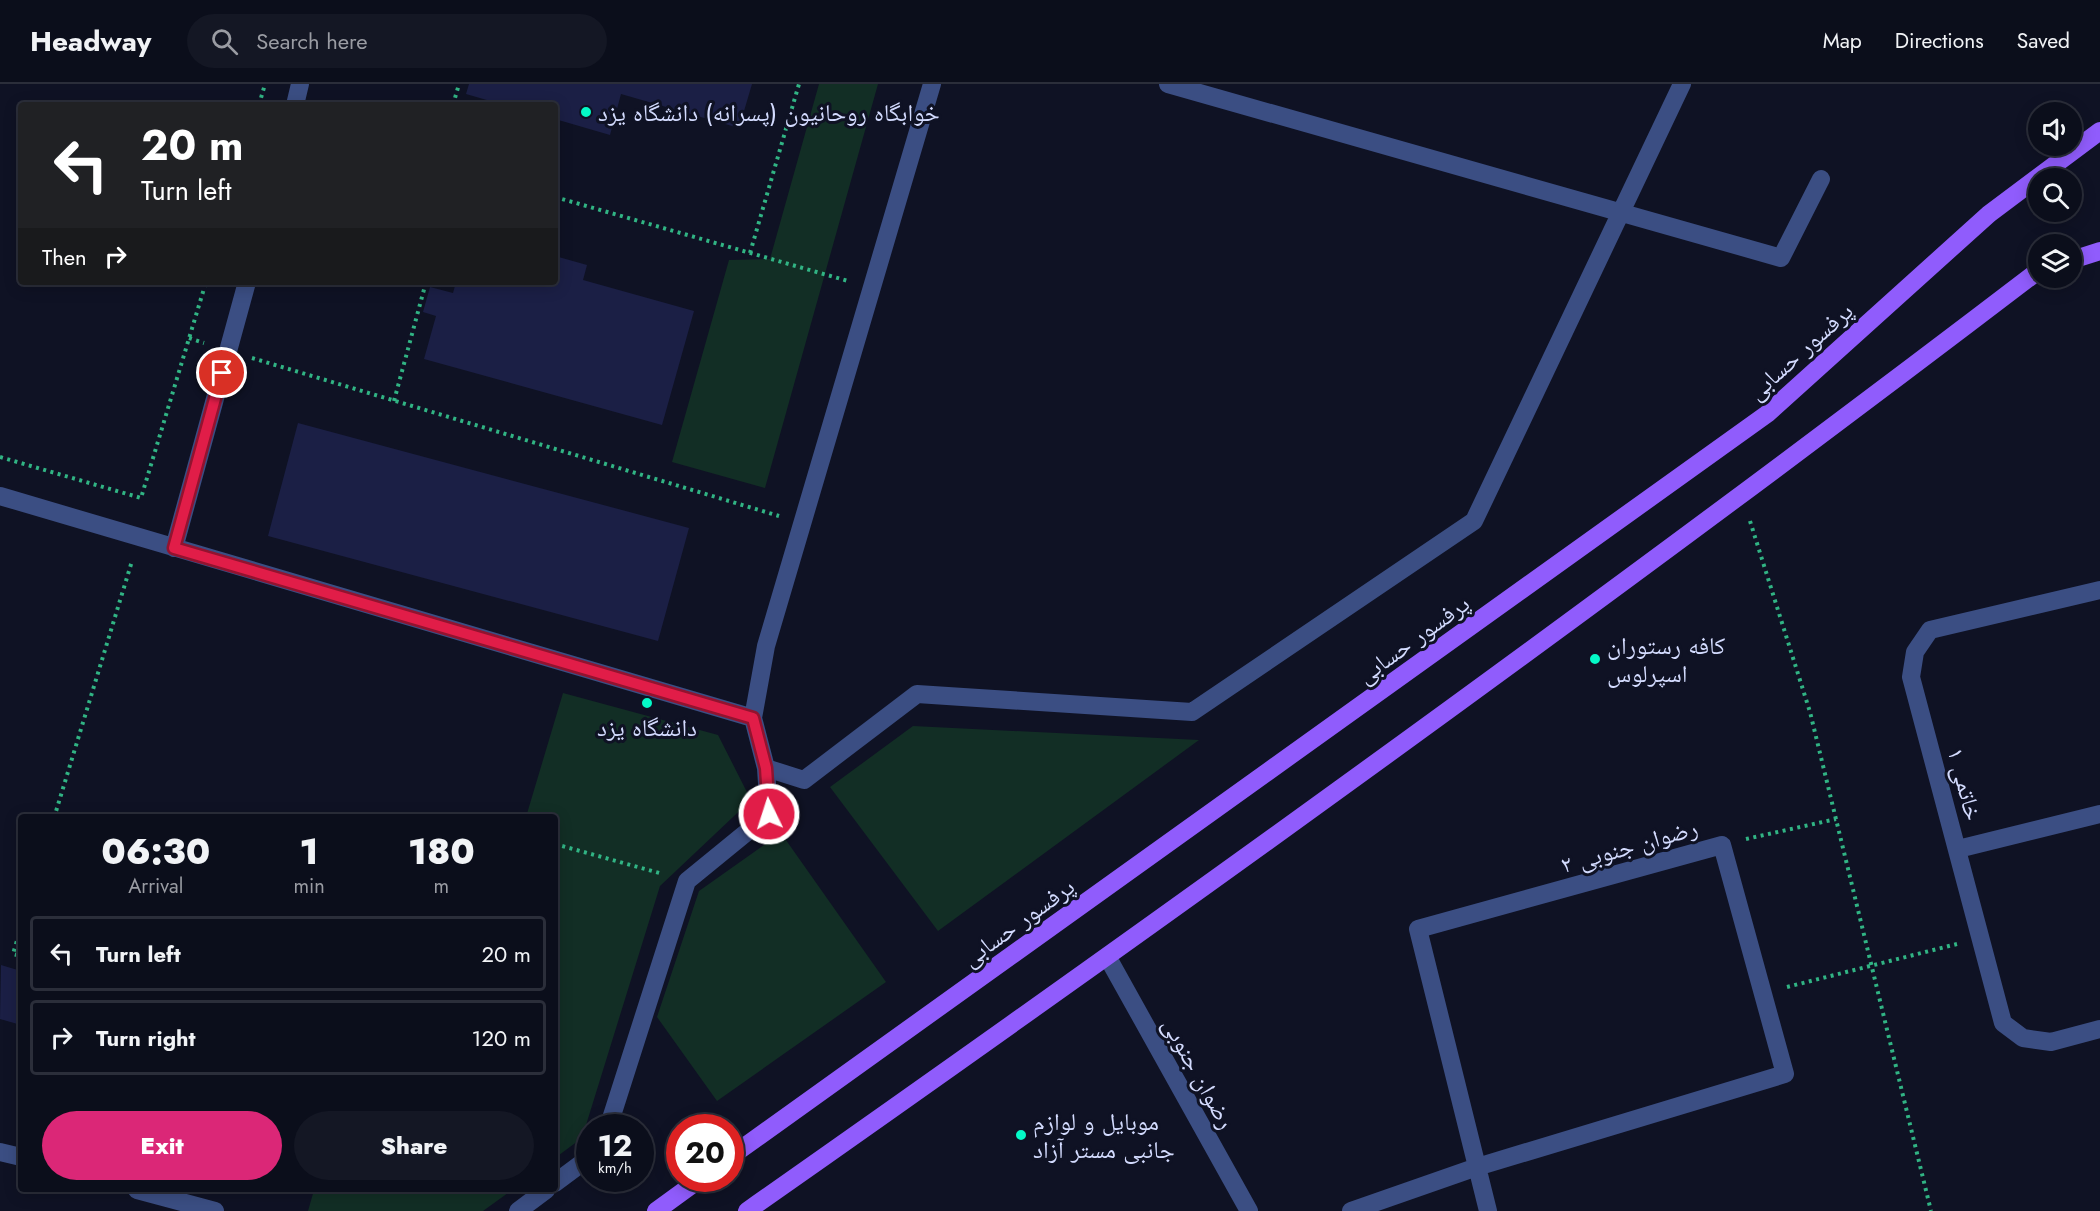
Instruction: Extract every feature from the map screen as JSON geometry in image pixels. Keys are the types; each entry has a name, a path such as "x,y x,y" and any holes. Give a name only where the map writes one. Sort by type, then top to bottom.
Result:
{"main road":[{"name":"پرفسور حسابی","path":"744,1147 1767,414 1989,214 2100,131"},
{"path":"2082,257 2100,251"},
{"path":"747,1211 1108,958 1742,495 2028,279"},
{"path":"656,1211 682,1192"}],"street":[{"path":"296,102 300,84"},
{"path":"612,1114 687,881 769,814 766,768 753,718 766,646 932,84"},
{"path":"1168,84 1781,258 1821,178"},
{"path":"766,768 804,780 917,694 1192,712 1474,521 1682,84"},
{"path":"174,548 246,285"},
{"path":"0,496 753,718"},
{"name":"خاتمی ۱","path":"2100,590 1930,630 1915,652 1911,677 2003,1023 2023,1038 2051,1042 2100,1029"},
{"path":"1958,849 2100,814"},
{"name":"رضوان جنوبی ۲","path":"1351,1211 1477,1167 1785,1074 1722,844 1418,929 1477,1167"},
{"name":"رضوان جنوبی","path":"1108,958 1249,1211"},
{"path":"0,1152 18,1156"},
{"path":"558,1181 576,1167"},
{"path":"1477,1167 1488,1211"},
{"path":"144,1192 215,1211"},
{"path":"518,1211 543,1192"}],"path":[{"path":"260,102 265,84"},
{"path":"454,102 459,84"},
{"path":"750,253 799,84"},
{"path":"558,198 872,288"},
{"path":"55,814 139,537 141,498 205,285"},
{"path":"394,401 425,285"},
{"path":"189,338 802,524"},
{"path":"0,457 141,498"},
{"path":"1742,495 1810,712 1931,1211"},
{"path":"1722,844 1836,819"},
{"path":"558,845 687,881"},
{"path":"18,937 13,954 18,955"},
{"path":"1763,994 1981,938"}],"green space":[{"path":"819,84 878,84 765,488 672,462 729,260 770,259"},
{"path":"563,693 718,735 751,800 660,886 589,1114 576,1114 576,1142 558,1156 558,814 527,814"},
{"path":"913,726 1199,740 938,931 830,787"},
{"path":"781,833 886,982 717,1101 657,1017 699,891"},
{"path":"313,1192 509,1192 483,1211 308,1211"}],"building":[{"name":"خوابگاه روحانیون (پسرانه) دانشگاه یزد","path":"469,84 752,84 739,128 621,94 610,135 558,120 558,102 494,102 466,94"},
{"path":"558,257 587,265 583,280 694,311 662,425 424,359 436,316 423,312 430,287 453,293 455,285 558,285"},
{"path":"298,423 689,528 658,641 268,536"},
{"path":"1,965 18,970 18,1024 0,1019"}],"place":[{"name":"خوابگاه روحانیون (پسرانه) دانشگاه یزد","path":"586,112"},
{"name":"کافه رستوران اسپرلوس","path":"1595,659"},
{"name":"دانشگاه یزد","path":"647,703"},
{"name":"موبایل و لوازم جانبی مستر آزاد","path":"1021,1135"}],"route":[{"path":"222,373 174,548 753,718 766,768 769,814"}]}
